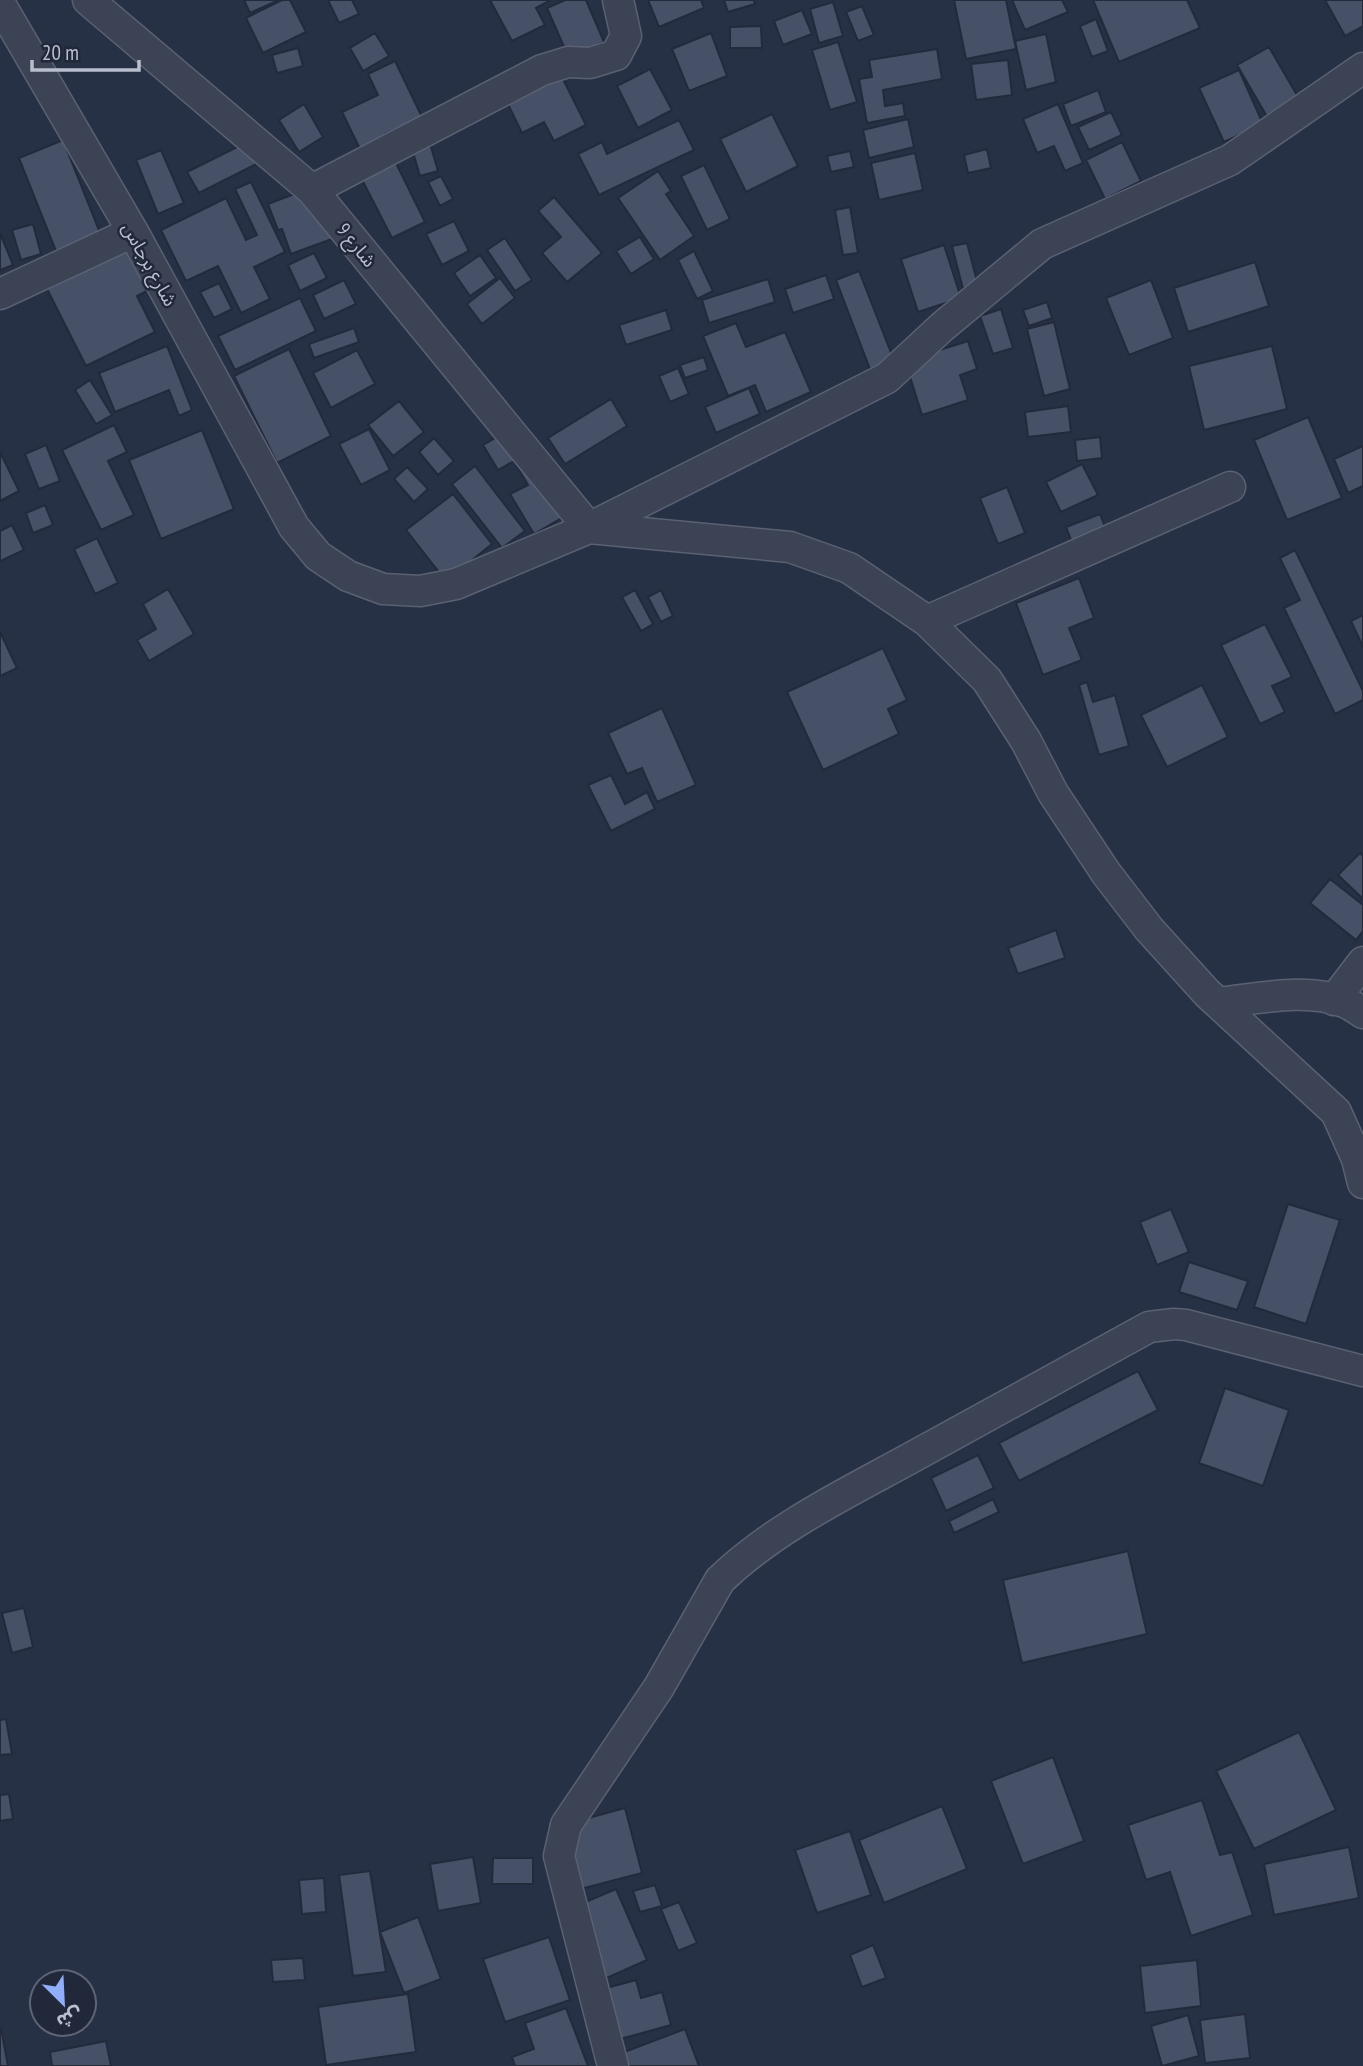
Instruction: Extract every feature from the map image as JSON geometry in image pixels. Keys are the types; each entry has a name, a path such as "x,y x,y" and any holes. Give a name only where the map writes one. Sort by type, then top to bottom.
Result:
{"street":[{"name":"شارع 9","path":"88,0 312,190 589,528"},
{"path":"312,190 542,70 568,62 590,63 616,55 626,36 618,0"},
{"name":"شارع برجاس","path":"0,4 133,232 294,527 318,556 348,576 383,589 420,591 456,584 589,528 887,378 942,327 1042,244 1230,160 1363,68"},
{"path":"0,294 133,232"},
{"path":"927,621 1230,487"},
{"path":"589,528 790,547 849,568 927,621 987,680 1026,741 1054,793 1106,873 1149,929 1218,1003 1336,1112 1357,1158 1363,1183"},
{"path":"1334,1000 1363,962"},
{"path":"1218,1003 1289,995 1316,995 1343,1001 1363,1013"},
{"path":"613,2066 559,1856 566,1825 659,1687 720,1580 735,1566 773,1537 875,1478 1149,1327 1186,1325 1363,1370"}],"building":[{"path":"244,0 279,0 250,13"},
{"path":"282,0 290,0 306,32 263,53 246,18"},
{"path":"328,0 352,0 359,14 339,23"},
{"path":"490,0 551,0 536,8 545,25 512,41"},
{"path":"565,0 586,0 604,42 568,56 547,8"},
{"path":"648,0 701,0 704,8 659,27"},
{"path":"724,0 754,0 755,4 728,12"},
{"path":"954,0 1006,0 1016,49 966,59"},
{"path":"1012,0 1062,0 1068,12 1025,30"},
{"path":"1093,0 1187,0 1200,28 1119,62"},
{"path":"1325,0 1363,0 1363,26 1345,36"},
{"path":"833,2 843,36 819,43 810,9"},
{"path":"862,6 874,35 858,41 846,12"},
{"path":"802,10 812,34 783,45 774,21"},
{"path":"1096,19 1108,51 1092,57 1080,26"},
{"path":"761,26 762,48 730,48 730,27"},
{"path":"375,33 389,56 363,71 350,48"},
{"path":"711,33 727,76 689,91 672,49"},
{"path":"1046,34 1056,82 1026,90 1015,41"},
{"path":"838,42 857,102 830,110 812,50"},
{"path":"1269,47 1301,102 1269,120 1237,65"},
{"path":"298,48 303,66 277,73 272,55"},
{"path":"937,49 942,79 883,90 885,106 903,103 905,116 867,123 859,79 872,77 869,60"},
{"path":"1008,60 1012,95 976,100 971,64"},
{"path":"395,61 422,117 385,134 387,138 361,151 342,112 378,95 368,74"},
{"path":"650,69 672,110 638,128 617,86"},
{"path":"1239,70 1263,124 1224,142 1199,88"},
{"path":"559,71 586,125 554,141 544,122 522,133 505,98"},
{"path":"1098,90 1106,112 1071,126 1063,104"},
{"path":"304,104 323,137 299,152 279,120"},
{"path":"1058,104 1083,163 1065,171 1054,146 1037,153 1023,119"},
{"path":"1111,112 1122,135 1089,150 1078,127"},
{"path":"772,114 798,166 746,192 720,139"},
{"path":"908,119 914,147 869,158 863,130"},
{"path":"679,120 694,150 599,195 578,154 602,142 607,154"},
{"path":"427,133 438,171 420,176 409,139"},
{"path":"63,140 100,233 56,251 19,158"},
{"path":"251,140 262,161 199,193 187,172"},
{"path":"1122,142 1141,181 1105,199 1086,160"},
{"path":"987,149 991,168 968,173 964,155"},
{"path":"161,150 184,203 158,214 136,160"},
{"path":"390,151 425,222 392,238 356,168"},
{"path":"850,151 854,167 831,172 827,156"},
{"path":"915,153 923,190 879,200 871,163"},
{"path":"704,165 730,219 707,230 681,176"},
{"path":"658,171 671,191 666,194 694,236 660,260 618,198"},
{"path":"441,176 453,199 440,206 428,182"},
{"path":"251,182 285,252 254,267 270,299 241,313 218,266 186,281 161,230 226,198 246,240 257,235 235,189"},
{"path":"320,184 340,236 291,254 282,229 278,230 268,204"},
{"path":"554,197 602,253 567,282 542,253 561,237 538,211"},
{"path":"850,207 858,253 843,255 835,210"},
{"path":"454,221 469,251 442,265 426,234"},
{"path":"33,224 41,254 21,260 12,230"},
{"path":"0,233 13,265 0,270"},
{"path":"640,237 654,259 631,274 616,251"},
{"path":"505,238 532,280 515,291 487,250"},
{"path":"967,243 978,285 963,289 952,246"},
{"path":"944,245 961,298 918,312 901,259"},
{"path":"127,249 147,291 137,296 155,332 86,366 47,289"},
{"path":"694,251 713,291 697,299 678,260"},
{"path":"314,253 327,278 300,291 288,265"},
{"path":"480,255 496,278 470,296 454,273"},
{"path":"1255,262 1269,306 1188,332 1174,288"},
{"path":"859,271 897,368 873,377 836,280"},
{"path":"826,275 834,299 793,313 785,289"},
{"path":"500,278 515,298 482,324 467,304"},
{"path":"768,279 775,302 709,323 702,300"},
{"path":"344,280 356,304 324,319 313,295"},
{"path":"1151,280 1173,338 1129,355 1106,298"},
{"path":"219,283 232,309 214,318 200,292"},
{"path":"300,298 316,331 235,370 218,336"},
{"path":"1047,302 1052,318 1029,326 1023,310"},
{"path":"1001,309 1013,348 993,354 980,316"},
{"path":"666,310 672,330 626,345 619,325"},
{"path":"1054,322 1070,389 1044,396 1027,329"},
{"path":"736,323 746,347 785,332 811,392 766,412 755,385 728,396 703,336"},
{"path":"354,328 359,342 314,358 309,344"},
{"path":"968,341 977,369 960,375 968,400 922,415 905,361"},
{"path":"167,346 192,410 179,416 169,390 115,412 99,373"},
{"path":"1272,346 1287,409 1204,430 1189,366"},
{"path":"289,349 331,436 277,463 234,376"},
{"path":"357,350 375,384 331,408 313,373"},
{"path":"704,357 708,370 685,378 680,365"},
{"path":"678,368 689,394 670,402 659,376"},
{"path":"90,380 112,415 96,424 75,390"},
{"path":"749,388 760,414 716,433 705,407"},
{"path":"611,399 627,426 565,464 548,438"},
{"path":"399,401 424,432 393,456 368,425"},
{"path":"1068,406 1071,432 1028,437 1025,412"},
{"path":"1308,417 1342,498 1287,520 1254,440"},
{"path":"520,424 572,512 534,534 510,494 528,485 514,461 498,470 483,445"},
{"path":"114,425 127,452 108,461 134,515 101,530 62,450"},
{"path":"369,429 390,470 361,485 339,444"},
{"path":"202,430 234,509 161,539 129,460"},
{"path":"1100,437 1102,458 1077,461 1075,440"},
{"path":"434,438 454,461 438,475 419,452"},
{"path":"46,445 60,481 39,489 25,454"},
{"path":"1363,446 1363,486 1348,493 1334,459"},
{"path":"0,452 19,491 0,501"},
{"path":"1082,464 1098,495 1061,512 1046,482"},
{"path":"475,466 525,531 502,548 452,484"},
{"path":"407,467 428,489 414,502 394,479"},
{"path":"1007,487 1025,533 998,544 980,498"},
{"path":"453,494 492,544 446,581 406,530"},
{"path":"45,505 53,525 33,533 26,513"},
{"path":"1100,514 1109,537 1075,550 1066,527"},
{"path":"12,525 24,550 0,561 0,531"},
{"path":"97,538 118,583 95,594 74,549"},
{"path":"1295,550 1363,691 1363,700 1335,714 1284,608 1300,600 1280,558"},
{"path":"1079,578 1094,618 1069,628 1082,660 1043,675 1016,603"},
{"path":"168,589 194,634 149,661 137,640 156,629 143,604"},
{"path":"635,590 653,624 641,631 622,597"},
{"path":"661,590 673,616 661,622 648,597"},
{"path":"1363,615 1363,647 1351,621"},
{"path":"1265,624 1292,677 1272,686 1285,712 1260,724 1221,645"},
{"path":"0,632 17,668 0,676"},
{"path":"883,648 907,700 888,709 899,734 823,770 787,692"},
{"path":"1087,682 1093,702 1115,695 1129,746 1099,755 1079,685"},
{"path":"1202,685 1228,737 1167,767 1141,715"},
{"path":"662,708 696,785 657,802 642,768 627,774 608,733"},
{"path":"611,775 625,804 647,792 655,809 611,831 588,785"},
{"path":"1360,853 1363,856 1363,899 1338,875"},
{"path":"1330,879 1363,905 1363,931 1356,940 1310,903"},
{"path":"1056,930 1065,958 1018,974 1008,948"},
{"path":"1288,1204 1340,1220 1306,1324 1254,1307"},
{"path":"1171,1209 1189,1252 1157,1265 1140,1222"},
{"path":"1189,1262 1248,1281 1237,1310 1179,1292"},
{"path":"1138,1371 1158,1410 1019,1481 999,1443"},
{"path":"1225,1388 1289,1410 1263,1486 1199,1463"},
{"path":"978,1455 994,1488 946,1511 931,1478"},
{"path":"993,1499 999,1512 954,1533 949,1521"},
{"path":"1128,1551 1147,1634 1022,1663 1003,1580"},
{"path":"24,1608 33,1647 12,1653 2,1613"},
{"path":"6,1719 12,1754 0,1755 0,1720"},
{"path":"1299,1732 1336,1810 1254,1849 1216,1771"},
{"path":"1053,1757 1084,1841 1023,1864 991,1781"},
{"path":"9,1794 13,1819 0,1821 0,1795"},
{"path":"1202,1800 1220,1855 1232,1852 1253,1915 1191,1936 1170,1872 1146,1880 1128,1825"},
{"path":"942,1806 967,1869 884,1903 859,1840"},
{"path":"625,1808 642,1873 565,1893 548,1829"},
{"path":"850,1831 871,1895 817,1913 795,1850"},
{"path":"1349,1847 1359,1898 1274,1915 1264,1864"},
{"path":"473,1857 481,1903 438,1911 430,1864"},
{"path":"493,1858 533,1858 533,1884 492,1884"},
{"path":"370,1871 386,1972 353,1976 339,1875"},
{"path":"324,1878 326,1912 302,1914 299,1880"},
{"path":"655,1885 662,1906 640,1912 633,1891"},
{"path":"616,1889 647,1960 600,1981 569,1909"},
{"path":"679,1902 697,1943 678,1951 661,1909"},
{"path":"418,1917 441,1979 404,1993 380,1932"},
{"path":"549,1937 570,2000 505,2022 483,1959"},
{"path":"873,1945 886,1978 862,1987 850,1955"},
{"path":"303,1958 305,1980 273,1982 271,1960"},
{"path":"1197,1960 1201,2006 1145,2013 1140,1966"},
{"path":"636,1980 641,1998 662,1992 671,2025 613,2041 599,1990"},
{"path":"408,1994 416,2052 326,2065 318,2007"},
{"path":"566,2008 588,2066 515,2066 512,2057 534,2049 525,2023"},
{"path":"1245,2014 1250,2058 1205,2063 1200,2020"},
{"path":"1188,2015 1199,2056 1162,2066 1151,2026"},
{"path":"1,2028 8,2066 0,2066"},
{"path":"685,2029 699,2066 615,2066 611,2057"},
{"path":"106,2041 111,2066 52,2066 50,2052"}]}
